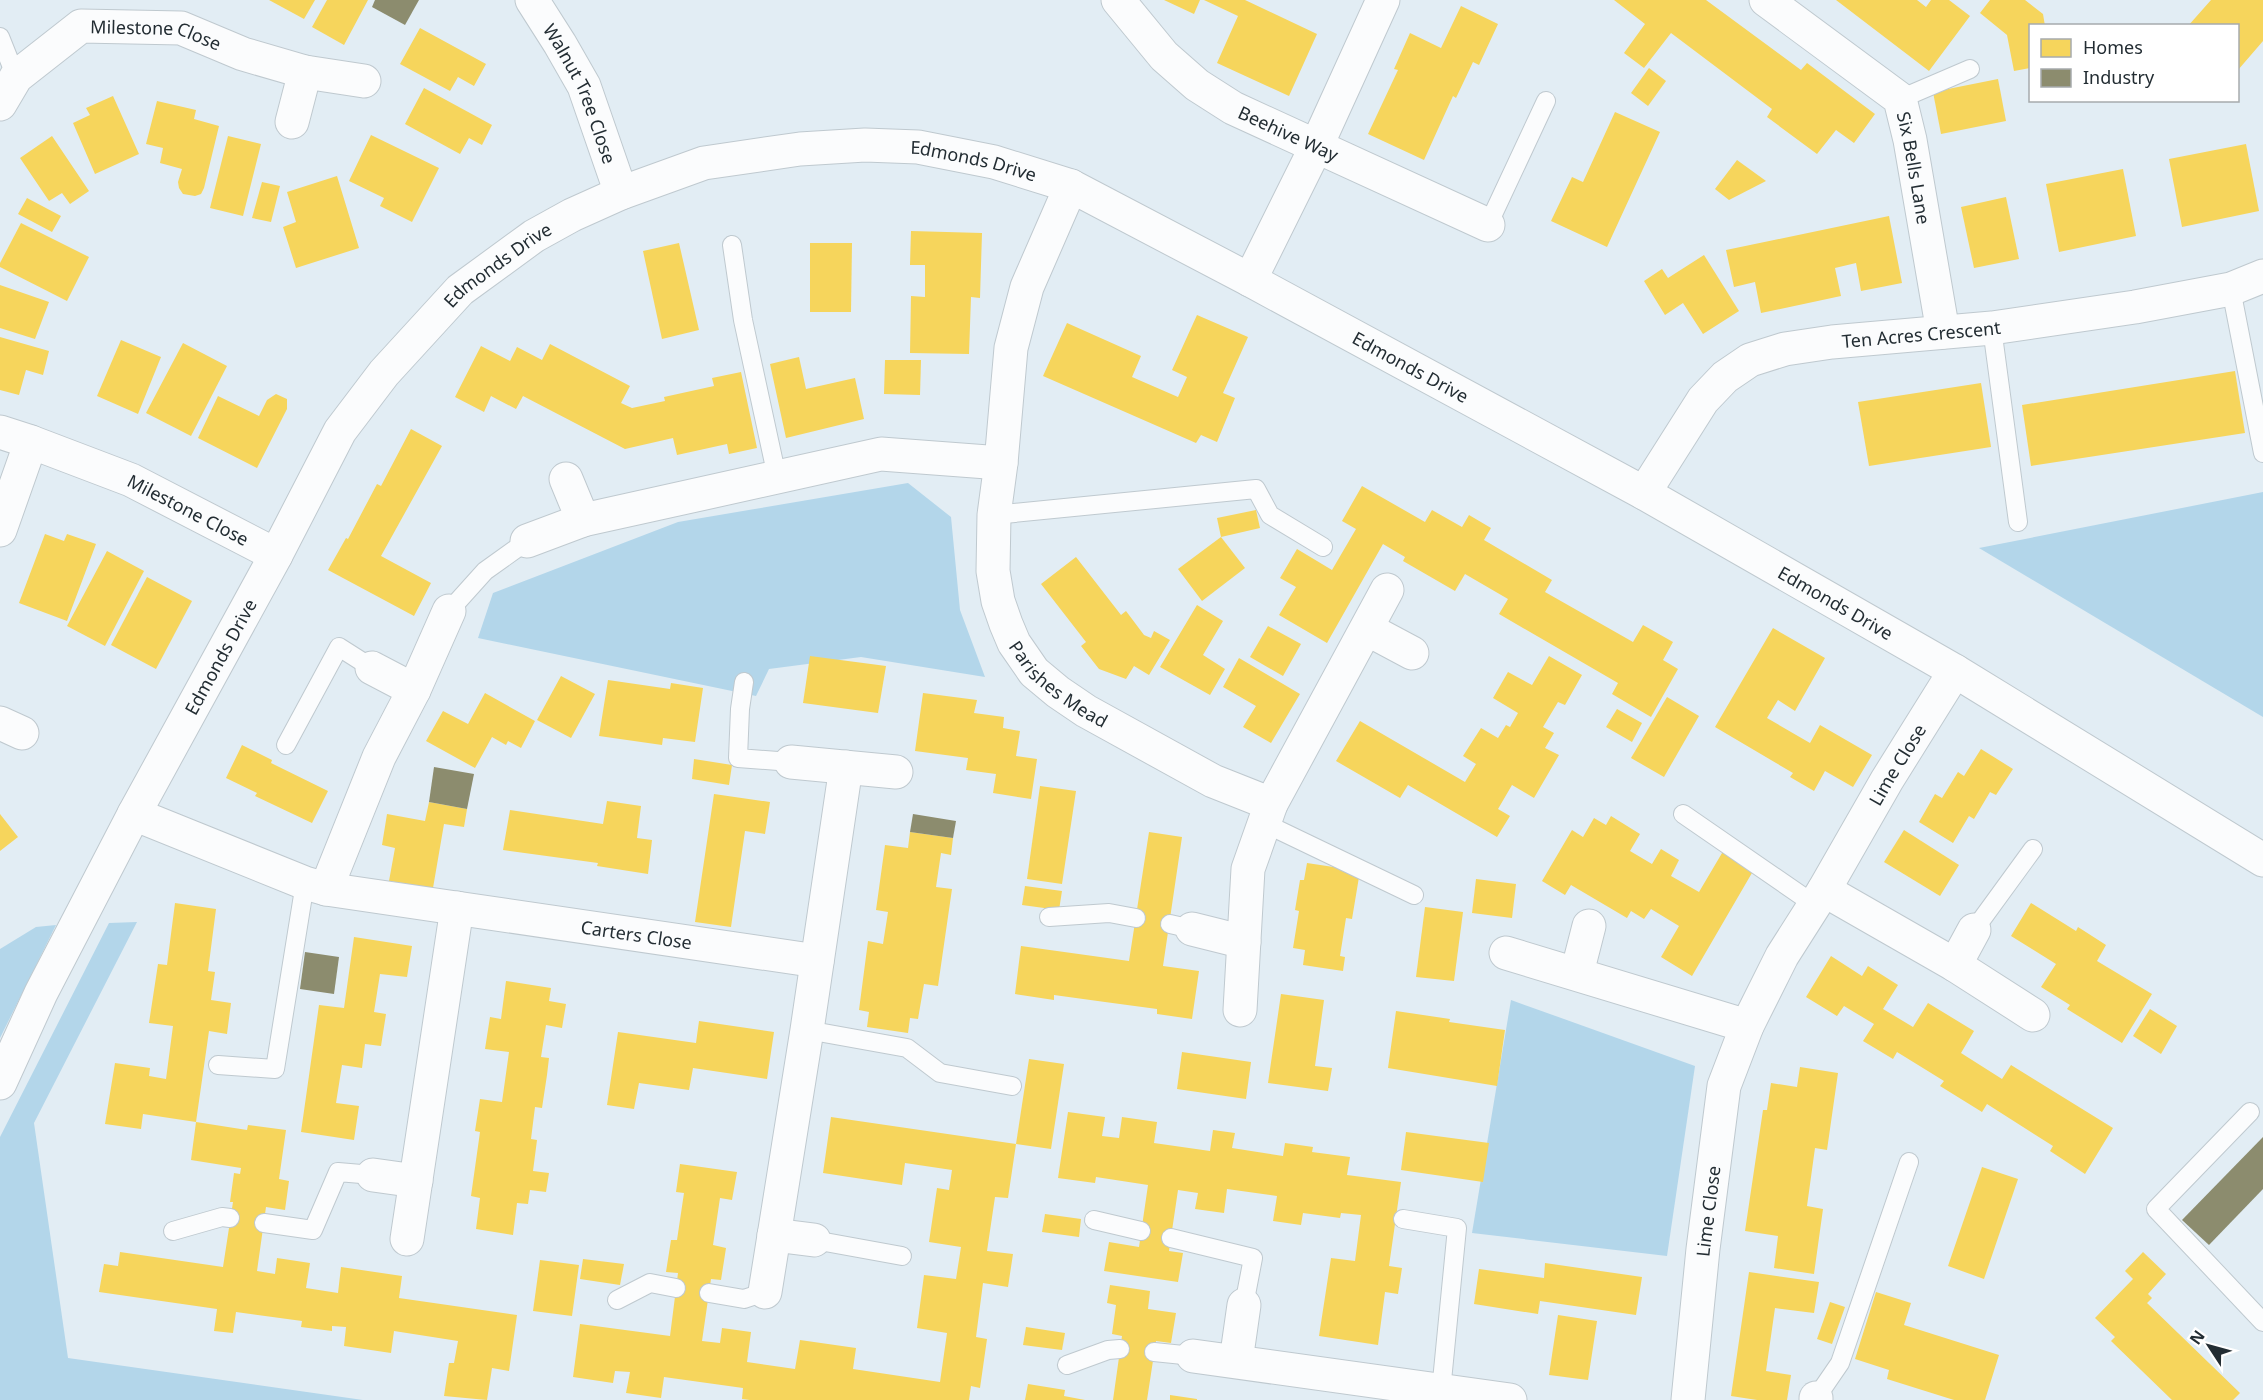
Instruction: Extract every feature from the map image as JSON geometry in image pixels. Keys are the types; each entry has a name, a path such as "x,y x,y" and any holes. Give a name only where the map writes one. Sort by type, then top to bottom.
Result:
{"street":[{"name":"Walnut Tree Close","path":"532,0 584,86 621,193"},
{"name":"Beehive Way","path":"1118,0 1164,56 1197,85 1233,108 1488,225"},
{"path":"1250,280 1316,147 1383,0"},
{"name":"Six Bells Lane","path":"1766,0 1900,99 1910,140 1943,332"},
{"name":"Milestone Close","path":"8,91 81,26 181,28 243,54 305,72 364,81"},
{"path":"292,122 305,72"},
{"name":"Edmonds Drive","path":"0,1083 41,993 134,814 276,555 340,431 384,373 460,290 534,236 572,215 621,193 704,163 801,149 865,145 918,147 994,162 1071,186 1644,493 1955,672 2263,860"},
{"name":"Parishes Mead","path":"1071,186 1027,287 1011,348 994,515 993,571 998,601 1014,643 1034,672 1058,692 1086,711 1214,781 1268,814"},
{"name":"Ten Acres Crescent","path":"1644,493 1703,400 1725,377 1750,360 1785,349 1832,342 1992,328 2135,307 2230,289 2263,276"},
{"name":"Milestone Close","path":"0,432 131,480 276,555"},
{"path":"0,530 31,442"},
{"path":"528,541 583,520 881,454 1001,463"},
{"path":"567,479 583,520"},
{"path":"1240,1010 1248,869 1268,814 1387,590"},
{"path":"315,886 414,690 449,611"},
{"path":"1367,629 1413,653"},
{"path":"372,668 414,690"},
{"name":"Lime Close","path":"1688,1400 1703,1249 1724,1086 1747,1026 1782,956 1887,780 1955,672"},
{"path":"791,762 896,772"},
{"path":"765,1292 846,767"},
{"name":"Carters Close","path":"134,814 315,886 816,961"},
{"path":"1819,897 1955,965 2033,1015"},
{"path":"407,1239 457,908"},
{"path":"1577,973 1589,926"},
{"path":"1181,927 1244,942"},
{"path":"1955,965 1974,930"},
{"path":"1506,953 1747,1026"},
{"path":"373,1175 416,1181"},
{"path":"774,1235 814,1240"},
{"path":"1236,1361 1244,1305"},
{"path":"1193,1356 1491,1399"}],"lane":[{"path":"0,37 8,91"},
{"path":"1900,99 1970,69"},
{"path":"1488,225 1546,100"},
{"path":"732,245 743,320 777,477"},
{"path":"2230,289 2263,453"},
{"path":"1992,328 2018,522"},
{"path":"994,515 1256,489 1270,515 1323,547"},
{"path":"449,611 485,571 528,541"},
{"path":"286,746 339,647 372,668"},
{"path":"744,682 740,709 738,758 791,762"},
{"path":"1268,814 1414,895"},
{"path":"1683,814 1819,897"},
{"path":"1974,930 2033,849"},
{"path":"218,1065 275,1069 315,886"},
{"path":"1049,917 1109,913 1136,918"},
{"path":"807,1030 907,1048 940,1073 1012,1086"},
{"path":"2250,1112 2156,1209 2263,1322"},
{"path":"1816,1399 1840,1363 1908,1162"},
{"path":"264,1223 313,1230 338,1172 373,1175"},
{"path":"173,1231 222,1217 230,1218"},
{"path":"1403,1219 1457,1228 1441,1391"},
{"path":"1094,1220 1141,1231"},
{"path":"1170,1238 1253,1258 1244,1305"},
{"path":"814,1240 902,1256"},
{"path":"617,1300 650,1283 676,1288"},
{"path":"709,1293 744,1299 765,1292"},
{"path":"1067,1365 1108,1350 1120,1349"},
{"path":"1154,1352 1193,1356"}],"shaded area":[{"path":"908,483 951,517 960,610 985,677 861,657 769,669 756,696 478,638 493,593 678,522"},
{"path":"2263,492 2263,717 1979,548"},
{"path":"137,922 34,1123 68,1358 363,1400 0,1400 0,1137 109,923"},
{"path":"56,925 0,1038 0,949 36,927"},
{"path":"1511,1000 1695,1066 1667,1256 1472,1233"}],"building: Homes":[{"path":"269,0 315,0 304,19"},
{"path":"327,0 368,0 344,45 312,27"},
{"path":"1164,0 1200,0 1194,14"},
{"path":"1204,0 1245,0 1317,34 1289,96 1217,63 1238,16"},
{"path":"1614,0 1706,0 1801,70 1807,63 1875,114 1854,143 1836,130 1817,154 1767,117 1772,109 1671,33 1644,68 1624,53 1645,24"},
{"path":"1836,0 1917,0 1926,7 1931,0 1949,0 1970,16 1929,71"},
{"path":"1990,0 2025,0 2043,14 2045,24 2029,24 2029,68 2014,71 2007,35 1980,13"},
{"path":"2211,0 2263,0 2263,41 2239,69 2239,24 2190,24"},
{"path":"1461,6 1498,24 1479,65 1473,62 1456,98 1453,96 1424,160 1368,134 1398,70 1394,69 1410,33 1441,48"},
{"path":"420,28 486,64 474,86 458,77 450,91 400,64"},
{"path":"1649,68 1666,81 1648,106 1631,93"},
{"path":"1998,79 2006,121 1941,134 1933,92"},
{"path":"424,88 492,125 482,145 469,138 460,154 405,124"},
{"path":"113,96 139,154 95,174 73,123 90,115 86,108"},
{"path":"157,101 196,110 194,119 219,126 201,194 195,196 183,194 178,182 182,169 160,163 163,148 146,144"},
{"path":"1615,112 1660,132 1607,247 1551,221 1572,177 1583,182"},
{"path":"371,135 439,168 412,222 380,206 384,198 349,181"},
{"path":"52,136 89,191 70,204 62,193 49,201 20,158"},
{"path":"228,136 261,144 243,216 210,208"},
{"path":"2246,144 2259,211 2182,227 2169,159"},
{"path":"1737,160 1766,181 1729,200 1715,189"},
{"path":"2123,169 2136,236 2059,252 2046,184"},
{"path":"337,176 359,248 296,268 283,227 296,222 287,192"},
{"path":"262,182 280,186 271,222 252,218"},
{"path":"2006,197 2019,259 1974,268 1961,207"},
{"path":"27,198 61,216 52,232 18,214"},
{"path":"1889,216 1902,283 1861,291 1856,263 1835,268 1841,296 1761,313 1755,282 1734,287 1726,250"},
{"path":"21,223 89,257 67,301 0,267"},
{"path":"911,231 982,233 980,298 971,297 969,354 910,353 911,296 925,297 925,265 910,265"},
{"path":"679,243 699,330 662,339 643,251"},
{"path":"810,243 852,243 851,312 810,312"},
{"path":"1704,255 1739,311 1703,334 1683,303 1665,315 1644,281 1662,269 1668,278"},
{"path":"0,285 49,302 35,339 0,328"},
{"path":"1197,315 1248,337 1223,393 1235,398 1217,442 1201,435 1196,443 1043,376 1067,323 1141,356 1132,377 1178,397 1187,377 1172,370"},
{"path":"0,337 49,351 43,375 26,370 19,395 0,390"},
{"path":"121,340 161,357 138,414 97,396"},
{"path":"183,343 227,366 191,436 146,413"},
{"path":"550,344 630,386 621,403 632,408 665,401 664,397 714,386 712,378 741,372 757,448 729,454 727,444 677,455 673,438 625,449 523,396 516,409 491,396 484,412 455,397 481,346 510,361 517,347 542,360"},
{"path":"799,357 806,389 855,378 864,419 786,438 770,364"},
{"path":"885,360 921,360 920,395 884,394"},
{"path":"2235,371 2245,433 2031,466 2022,405"},
{"path":"1981,383 1991,447 1869,466 1858,402"},
{"path":"276,394 287,399 287,409 257,468 198,438 218,396 259,416 267,400"},
{"path":"411,429 442,446 381,556 431,583 414,616 328,570 346,538 348,539 377,484 381,486"},
{"path":"1362,486 1425,522 1432,510 1462,527 1469,515 1491,528 1484,540 1552,580 1545,592 1633,642 1643,625 1673,642 1663,660 1678,669 1651,717 1612,694 1618,683 1499,614 1508,599 1465,574 1455,591 1403,561 1405,557 1383,544 1327,643 1279,615 1296,587 1280,578 1297,549 1332,570 1356,529 1342,521"},
{"path":"1256,510 1260,528 1221,537 1217,518"},
{"path":"45,534 64,541 67,534 96,544 67,621 19,603"},
{"path":"1221,537 1245,568 1202,601 1178,569"},
{"path":"107,551 144,571 105,646 67,626"},
{"path":"1076,557 1121,615 1126,611 1144,635 1151,638 1154,631 1170,640 1149,675 1134,666 1126,679 1099,669 1081,646 1086,642 1041,584"},
{"path":"147,577 192,601 156,669 111,645"},
{"path":"1197,605 1223,621 1203,655 1225,669 1210,695 1160,667"},
{"path":"1268,626 1301,644 1283,676 1250,657"},
{"path":"1773,628 1825,658 1795,711 1778,700 1767,718 1810,743 1820,725 1872,755 1853,787 1825,771 1814,791 1790,777 1793,773 1715,727"},
{"path":"810,656 886,666 878,713 803,703"},
{"path":"1549,656 1582,675 1565,705 1558,702 1543,727 1554,733 1545,748 1559,755 1534,798 1512,785 1498,809 1510,816 1497,837 1408,785 1400,798 1336,761 1360,721 1465,782 1476,764 1463,756 1481,728 1498,738 1506,725 1510,727 1518,713 1493,698 1508,672 1532,685"},
{"path":"1239,658 1300,694 1271,743 1243,727 1256,706 1223,687"},
{"path":"561,676 595,694 571,738 537,720"},
{"path":"608,680 670,689 671,683 703,688 695,742 663,738 662,745 599,736"},
{"path":"485,693 535,721 521,748 508,741 506,745 492,737 475,768 426,741 443,711 468,724"},
{"path":"923,693 977,700 974,713 1004,717 1003,728 1020,731 1016,756 1037,759 1031,799 993,793 996,774 966,770 968,758 915,751"},
{"path":"1667,697 1699,716 1664,777 1631,758"},
{"path":"1617,709 1642,723 1632,742 1606,727"},
{"path":"242,745 272,760 271,763 328,791 312,823 255,796 257,793 226,778"},
{"path":"1981,749 2013,769 1996,795 1990,792 1974,819 1969,816 1953,843 1919,822 1935,794 1942,798 1958,772 1964,776"},
{"path":"694,759 732,765 729,785 692,779"},
{"path":"1040,786 1076,791 1062,884 1027,879"},
{"path":"714,794 770,802 765,834 745,831 731,927 695,922"},
{"path":"607,801 641,806 637,838 652,840 648,874 597,866 598,863 503,850 510,810 603,824"},
{"path":"429,802 467,809 464,827 444,824 433,888 389,881 395,848 382,845 387,814 425,821"},
{"path":"0,814 18,837 0,851"},
{"path":"1611,816 1640,834 1630,851 1652,864 1661,849 1679,860 1671,876 1699,892 1725,848 1756,866 1692,976 1661,957 1679,926 1651,909 1644,919 1631,911 1627,918 1571,885 1565,895 1542,881 1572,830 1583,837 1594,818 1606,825"},
{"path":"1904,830 1959,865 1940,896 1884,862"},
{"path":"910,832 953,838 951,855 941,853 936,887 952,889 938,986 924,984 918,1019 910,1018 908,1033 867,1027 869,1012 859,1010 868,941 883,944 888,912 876,910 885,845 908,848"},
{"path":"1149,832 1182,837 1163,966 1199,971 1192,1019 1157,1014 1157,1009 1054,995 1054,1000 1015,994 1021,946 1129,961"},
{"path":"1307,863 1360,871 1352,919 1346,918 1340,956 1345,957 1343,971 1303,965 1305,950 1293,948 1299,911 1295,910 1300,880 1304,880"},
{"path":"1476,879 1516,884 1512,918 1472,913"},
{"path":"1025,886 1062,891 1059,910 1022,905"},
{"path":"175,903 216,909 208,971 215,972 211,1000 231,1003 227,1034 209,1031 196,1122 143,1114 141,1129 105,1124 115,1063 150,1068 149,1076 166,1079 173,1026 149,1023 158,964 167,965"},
{"path":"2031,903 2076,931 2078,927 2106,945 2097,961 2152,994 2122,1043 2067,1009 2070,1005 2041,987 2056,964 2011,936"},
{"path":"1425,907 1463,912 1454,981 1416,977"},
{"path":"354,937 412,946 407,977 380,974 374,1012 386,1014 381,1046 365,1044 362,1068 342,1065 336,1103 359,1106 354,1140 301,1132 319,1005 344,1008"},
{"path":"1831,956 1862,976 1868,966 1898,985 1883,1009 1913,1027 1928,1003 1974,1031 1961,1053 2002,1079 2011,1065 2113,1128 2085,1174 2050,1151 2053,1146 1987,1104 1982,1112 1940,1086 1944,1081 1897,1052 1893,1059 1863,1041 1874,1024 1844,1006 1837,1016 1806,997"},
{"path":"506,981 551,988 549,1001 566,1004 562,1028 546,1025 541,1057 549,1058 547,1075 542,1108 535,1107 531,1139 537,1140 533,1171 549,1173 546,1192 530,1190 528,1204 517,1203 513,1235 476,1229 480,1198 471,1196 480,1132 475,1131 480,1099 502,1102 509,1052 485,1049 490,1017 501,1019"},
{"path":"1281,994 1324,1000 1315,1066 1332,1068 1328,1091 1268,1083"},
{"path":"2150,1009 2177,1026 2161,1054 2133,1036"},
{"path":"1396,1011 1505,1030 1497,1086 1388,1068"},
{"path":"699,1021 774,1032 767,1079 693,1068 689,1090 639,1083 634,1109 607,1105 618,1032 696,1043"},
{"path":"1182,1052 1251,1062 1246,1099 1177,1089"},
{"path":"1029,1059 1064,1064 1051,1149 1016,1144"},
{"path":"1800,1067 1838,1073 1827,1150 1815,1148 1807,1206 1823,1209 1814,1274 1774,1268 1778,1236 1745,1231 1763,1110 1767,1110 1771,1083 1797,1087"},
{"path":"1068,1112 1105,1117 1102,1136 1119,1138 1122,1117 1157,1122 1154,1143 1210,1151 1213,1130 1235,1133 1232,1148 1283,1156 1285,1143 1313,1147 1312,1152 1350,1157 1347,1175 1401,1182 1389,1266 1402,1268 1398,1294 1385,1292 1378,1345 1319,1336 1331,1258 1355,1261 1361,1215 1341,1213 1340,1218 1303,1213 1301,1225 1273,1221 1277,1196 1227,1189 1224,1213 1195,1209 1198,1193 1178,1190 1169,1251 1183,1253 1178,1282 1104,1271 1109,1242 1139,1247 1148,1185 1096,1177 1095,1183 1058,1178"},
{"path":"831,1117 1016,1144 1008,1198 995,1197 987,1251 1013,1254 1008,1287 983,1283 976,1337 987,1339 980,1388 971,1386 969,1400 750,1400 742,1399 743,1388 664,1377 661,1398 626,1393 630,1372 615,1371 613,1383 573,1377 580,1324 670,1336 678,1273 666,1272 671,1240 677,1240 684,1193 676,1192 680,1164 737,1172 732,1200 720,1198 713,1245 726,1248 721,1280 711,1279 702,1341 720,1343 722,1328 751,1332 747,1362 795,1369 800,1340 856,1348 853,1369 940,1382 947,1333 917,1328 924,1275 956,1279 961,1247 929,1242 937,1188 949,1190 952,1170 905,1163 902,1185 823,1173"},
{"path":"196,1122 247,1130 248,1125 286,1130 279,1179 289,1181 285,1210 266,1207 257,1271 275,1274 277,1258 310,1263 306,1288 338,1293 341,1267 402,1276 399,1298 517,1315 509,1371 492,1368 487,1400 444,1396 449,1363 454,1363 458,1341 394,1331 391,1353 344,1346 346,1327 332,1326 332,1331 301,1327 302,1321 236,1312 233,1333 214,1331 217,1309 99,1292 104,1264 118,1266 120,1252 223,1267 233,1202 230,1202 234,1173 240,1174 241,1168 191,1160"},
{"path":"1406,1132 1489,1143 1483,1182 1401,1170"},
{"path":"1982,1167 2018,1179 1984,1279 1948,1266"},
{"path":"1045,1214 1081,1219 1079,1237 1042,1232"},
{"path":"2143,1252 2166,1274 2148,1294 2152,1298 2147,1303 2240,1393 2233,1400 2172,1400 2111,1341 2115,1337 2095,1318 2133,1279 2125,1271"},
{"path":"583,1259 624,1264 620,1285 580,1279"},
{"path":"540,1260 579,1265 572,1316 533,1311"},
{"path":"1545,1263 1642,1277 1636,1315 1540,1301 1538,1314 1474,1304 1479,1269 1544,1278"},
{"path":"1749,1272 1819,1282 1814,1313 1775,1308 1766,1371 1791,1375 1787,1400 1757,1400 1731,1396"},
{"path":"1110,1285 1150,1291 1148,1309 1176,1313 1171,1343 1156,1341 1147,1400 1113,1400 1122,1336 1112,1334 1116,1305 1107,1303"},
{"path":"1876,1292 1911,1303 1904,1325 1999,1355 1985,1400 1954,1400 1887,1379 1889,1370 1855,1359"},
{"path":"1830,1302 1845,1307 1832,1344 1817,1339"},
{"path":"1558,1315 1597,1321 1588,1380 1549,1375"},
{"path":"1026,1327 1065,1333 1062,1350 1023,1345"},
{"path":"1028,1384 1065,1390 1064,1396 1085,1400 1025,1400"},
{"path":"1170,1395 1197,1399 1197,1400 1170,1400"}],"building: Industry":[{"path":"375,0 419,0 405,25 372,7"},
{"path":"434,767 474,774 467,809 429,802"},
{"path":"913,814 956,821 953,838 910,832"},
{"path":"305,952 339,957 334,994 300,989"},
{"path":"2263,1137 2263,1189 2209,1245 2182,1220"}]}
